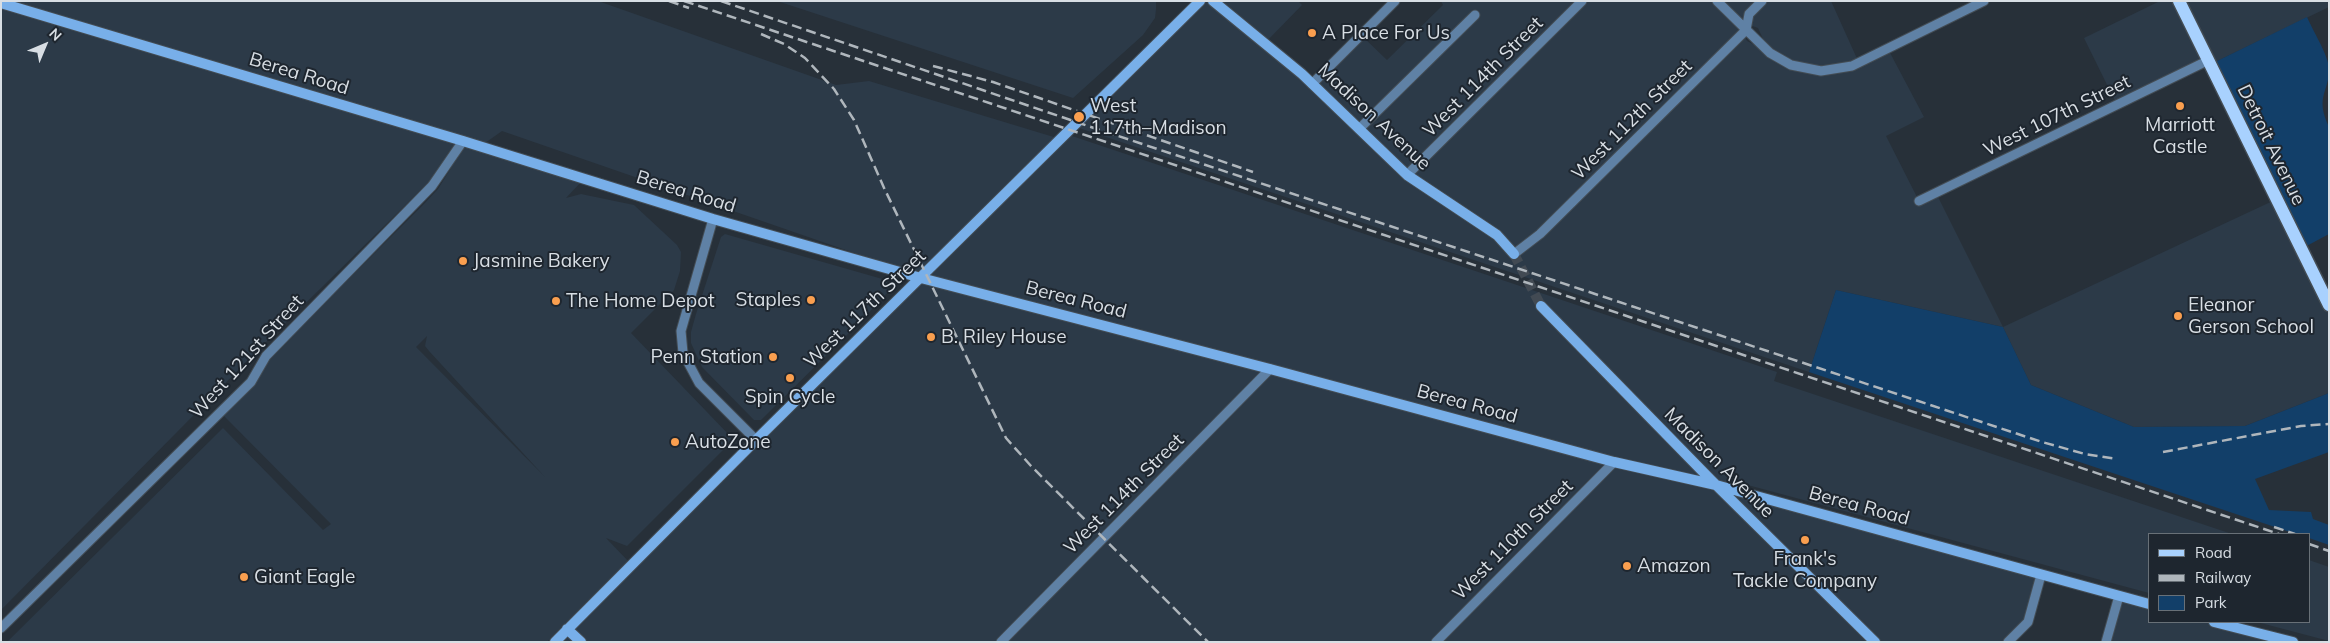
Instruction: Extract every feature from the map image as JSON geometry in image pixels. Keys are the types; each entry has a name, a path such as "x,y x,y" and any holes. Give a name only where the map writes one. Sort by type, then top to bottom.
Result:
{"main road":[{"name":"West 117th Street","path":"555,642 756,440 1200,1"},
{"name":"Madison Avenue","path":"1213,1 1312,84 1407,175 1497,236 1514,254"},
{"name":"Detroit Avenue","path":"2179,1 2329,305"},
{"name":"Berea Road","path":"1,3 463,141 713,219 921,278 1270,368 1614,462 1716,485 2148,604"},
{"name":"Madison Avenue","path":"1541,306 1872,641"},
{"path":"2218,623 2293,642"},
{"path":"567,629 581,642"}],"street":[{"path":"1312,84 1395,1"},
{"name":"West 114th Street","path":"1407,175 1582,1"},
{"path":"1717,1 1770,53 1791,65 1822,71 1852,66 1984,1"},
{"name":"West 112th Street","path":"1514,254 1540,234 1746,30 1749,14 1762,1"},
{"path":"1359,129 1475,14"},
{"name":"West 107th Street","path":"1919,201 2209,60"},
{"name":"West 121st Street","path":"1,628 251,382 266,356 432,186 463,141"},
{"path":"713,219 681,331 683,353 699,383 756,440"},
{"name":"West 114th Street","path":"1001,642 1270,368"},
{"name":"West 110th Street","path":"1436,642 1614,462"},
{"path":"2008,642 2028,622 2041,575"},
{"path":"2106,642 2119,596"}],"shaded area":[{"path":"1,1 598,1 836,85 869,81 1057,138 918,275 502,131 478,148 583,180 566,198 581,194 634,205 677,245 681,252 680,271 674,290 631,333 732,438 728,445 627,546 606,538 629,562 547,642 7,642 223,428 323,530 331,524 223,415 270,357 423,205 438,189 451,168 427,184 268,340 1,610","holes":["427,336 425,346 429,351 545,477 416,347"]},
{"path":"777,1 1156,1 1156,9 1155,18 1143,35 1073,98"},
{"path":"1200,1 1298,1 1302,5 1265,43 1312,83 1361,35 1387,60 1443,5 1441,1 1831,1 1859,63 1888,49 1924,117 1886,136 1919,201 1936,193 2003,327 1836,290 1809,372 1073,126","holes":["1736,20 1758,28 1769,52 1747,41"]},
{"path":"2160,1 2329,1 2329,7 2211,64 2209,61 2117,105 2084,38"},
{"path":"1066,134 1777,372 1774,381 2229,533 2148,533 2148,593 1744,484 1742,492 2041,575 2028,622 2008,642 555,642"},
{"name":"Eleanor Gerson School","path":"2277,199 2329,305 2329,393 2245,426 2134,427 2031,385 2003,327"},
{"path":"725,234 886,280 889,287 888,292 859,323 761,420 754,420 702,367 691,343 691,332 696,314 721,237"},
{"path":"2310,560 2329,567 2329,641 2261,623 2310,623"},
{"path":"2119,596 2148,604 2148,623 2218,623 2293,642 2106,642"}],"green space":[{"path":"2307,17 2323,49 2329,67 2323,108 2329,127 2329,234 2301,249 2211,64"},
{"path":"1836,290 2003,327 2031,385 2134,427 2245,426 2329,393 2329,452 2255,479 2269,510 2311,512 2313,519 2329,525 2329,545 2310,538 2310,533 2293,533 1809,372"}],"tunnel":[{"path":"1514,254 1541,306"}],"railway":[{"path":"669,1 689,8"},
{"path":"684,1 2276,533"},
{"path":"721,1 1094,128 2042,442 2085,454 2117,459"},
{"path":"761,34 784,44 805,58 834,89 854,120 885,190 1006,438 1031,466 1208,642"},
{"path":"933,66 993,82 1253,172"},
{"path":"2163,452 2301,426 2329,424"},
{"path":"2274,527 2292,533"},
{"path":"2310,544 2329,551"}],"place":[{"name":"A Place For Us","path":"1312,33"},
{"name":"Marriott Castle","path":"2180,106"},
{"name":"West 117th–Madison","path":"1079,117"},
{"name":"Jasmine Bakery","path":"463,261"},
{"name":"Staples","path":"811,300"},
{"name":"The Home Depot","path":"556,301"},
{"name":"Eleanor Gerson School","path":"2178,316"},
{"name":"B. Riley House","path":"931,337"},
{"name":"Penn Station","path":"773,357"},
{"name":"Spin Cycle","path":"790,378"},
{"name":"AutoZone","path":"675,442"},
{"name":"Frank's Tackle Company","path":"1805,540"},
{"name":"Amazon","path":"1627,566"},
{"name":"Giant Eagle","path":"244,577"}]}
